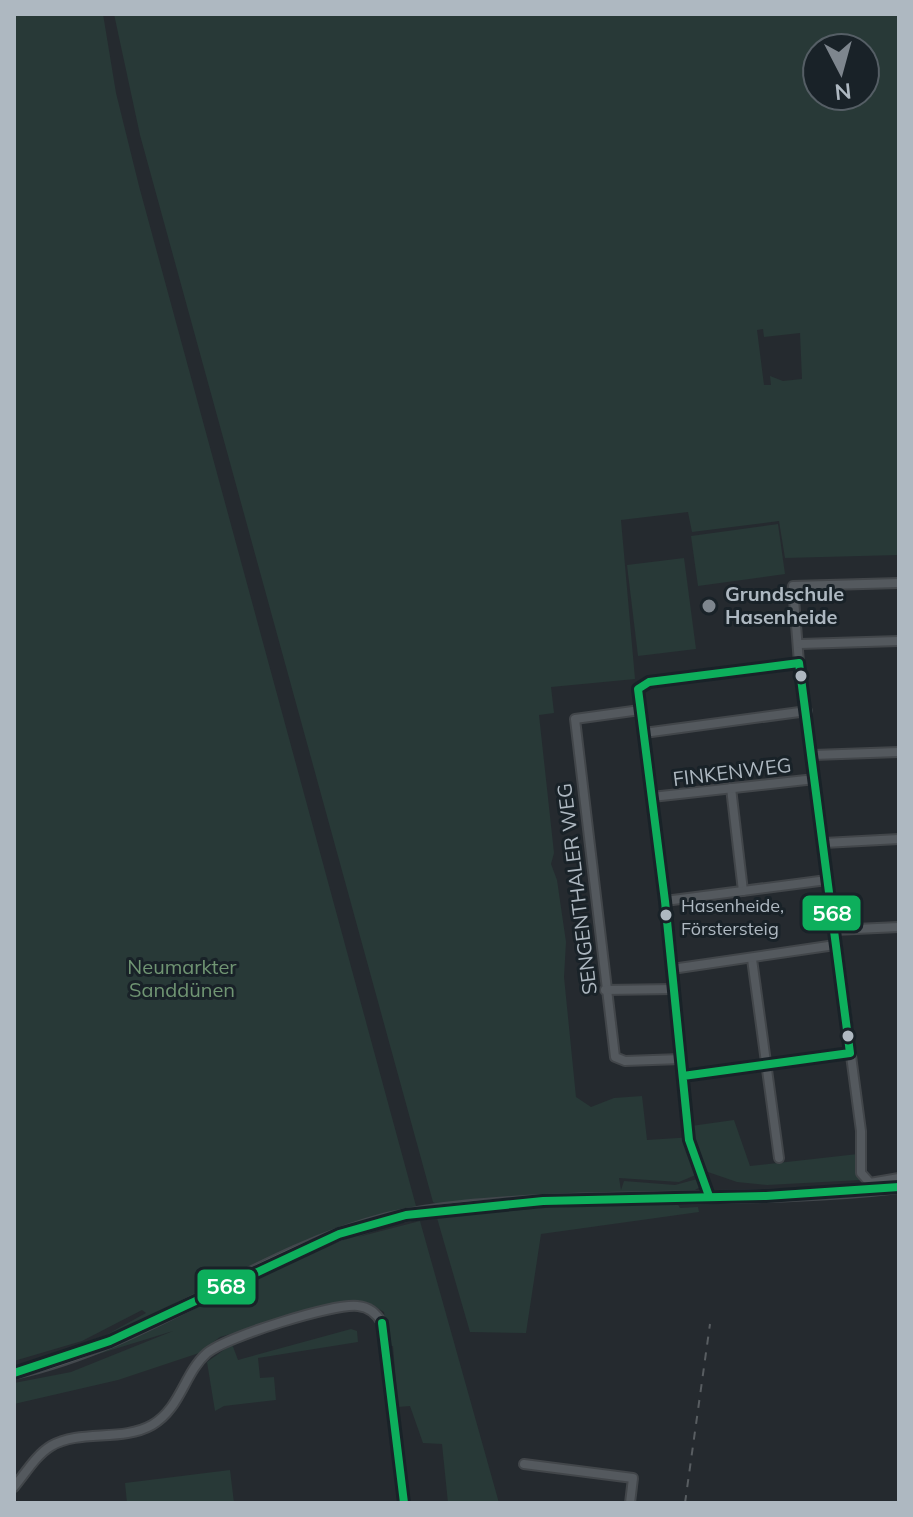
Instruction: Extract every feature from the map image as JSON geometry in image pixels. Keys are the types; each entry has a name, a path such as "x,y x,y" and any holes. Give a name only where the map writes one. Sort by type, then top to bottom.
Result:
{"main road":[{"path":"14,1373 109,1343 289,1253 400,1216 453,1207 608,1197 814,1196 899,1187"}],"street":[{"path":"899,583 793,586 800,644 799,663 865,1181 899,1178"},
{"path":"800,644 899,641"},
{"path":"709,1196 690,1144 639,686 799,663"},
{"name":"SENGENTHALER WEG","path":"640,710 576,718 582,804 615,1057 625,1061 681,1059"},
{"path":"644,733 807,711"},
{"path":"813,755 899,752"},
{"name":"FINKENWEG","path":"652,797 815,779"},
{"path":"731,788 743,891"},
{"path":"824,843 899,839"},
{"path":"665,901 827,880"},
{"path":"834,930 899,927"},
{"path":"672,969 835,945"},
{"path":"752,959 779,1158"},
{"path":"605,990 674,989"},
{"path":"683,1076 850,1053"},
{"path":"14,1487 40,1455 54,1444 152,1425 180,1396 200,1360 223,1343 350,1306 367,1308 382,1323 404,1503"},
{"path":"524,1464 633,1478 630,1503"}],"green space":[{"name":"Neumarkter Sanddünen","path":"14,14 103,14 116,93 139,186 416,1206 299,1243 167,1311 88,1347 14,1367 106,1335 146,1313 142,1310 82,1341 14,1361"},
{"path":"114,14 899,14 899,555 785,558 779,521 692,532 688,512 621,520 635,679 551,687 554,713 539,715 554,853 551,864 557,880 566,942 564,977 576,1097 591,1107 614,1098 642,1096 647,1140 693,1137 691,1126 734,1120 750,1166 858,1154 861,1180 767,1185 737,1182 705,1171 679,1182 619,1178 621,1190 624,1181 675,1185 701,1178 700,1187 695,1190 438,1205 433,1202 140,135","holes":["763,329 764,337 800,333 802,379 783,381 770,376 771,385 764,385 757,330"]},
{"path":"778,524 785,574 698,586 691,536"},
{"path":"684,558 696,649 638,656 627,565"},
{"path":"629,1203 677,1203 680,1208 698,1207 699,1212 541,1234 526,1333 470,1332 437,1218"},
{"path":"420,1221 499,1503 448,1503 442,1444 423,1443 410,1406 398,1407 393,1346 388,1346 384,1312 367,1302 338,1303 220,1337 199,1353 118,1380 14,1404 14,1383 71,1372 173,1331 14,1380 14,1377 121,1342 298,1253 366,1229 401,1222 358,1237"},
{"path":"351,1329 357,1331 358,1342 258,1358 260,1378 274,1377 276,1400 224,1406 215,1411 207,1362 232,1344 238,1360"},
{"path":"230,1470 234,1503 127,1503 125,1483"}],"railway":[{"path":"685,1503 710,1324"}],"transit line":[{"name":"568","path":"683,1076 850,1053 799,663 649,682 638,689 665,901 689,1140 709,1196"},
{"name":"568","path":"14,1373 110,1341 339,1234 406,1215 543,1201 766,1196 899,1187"},
{"name":"568","path":"382,1323 404,1503"}],"place":[{"name":"Grundschule Hasenheide","path":"709,606"},
{"name":"Hasenheide, Förstersteig","path":"666,915"}]}
